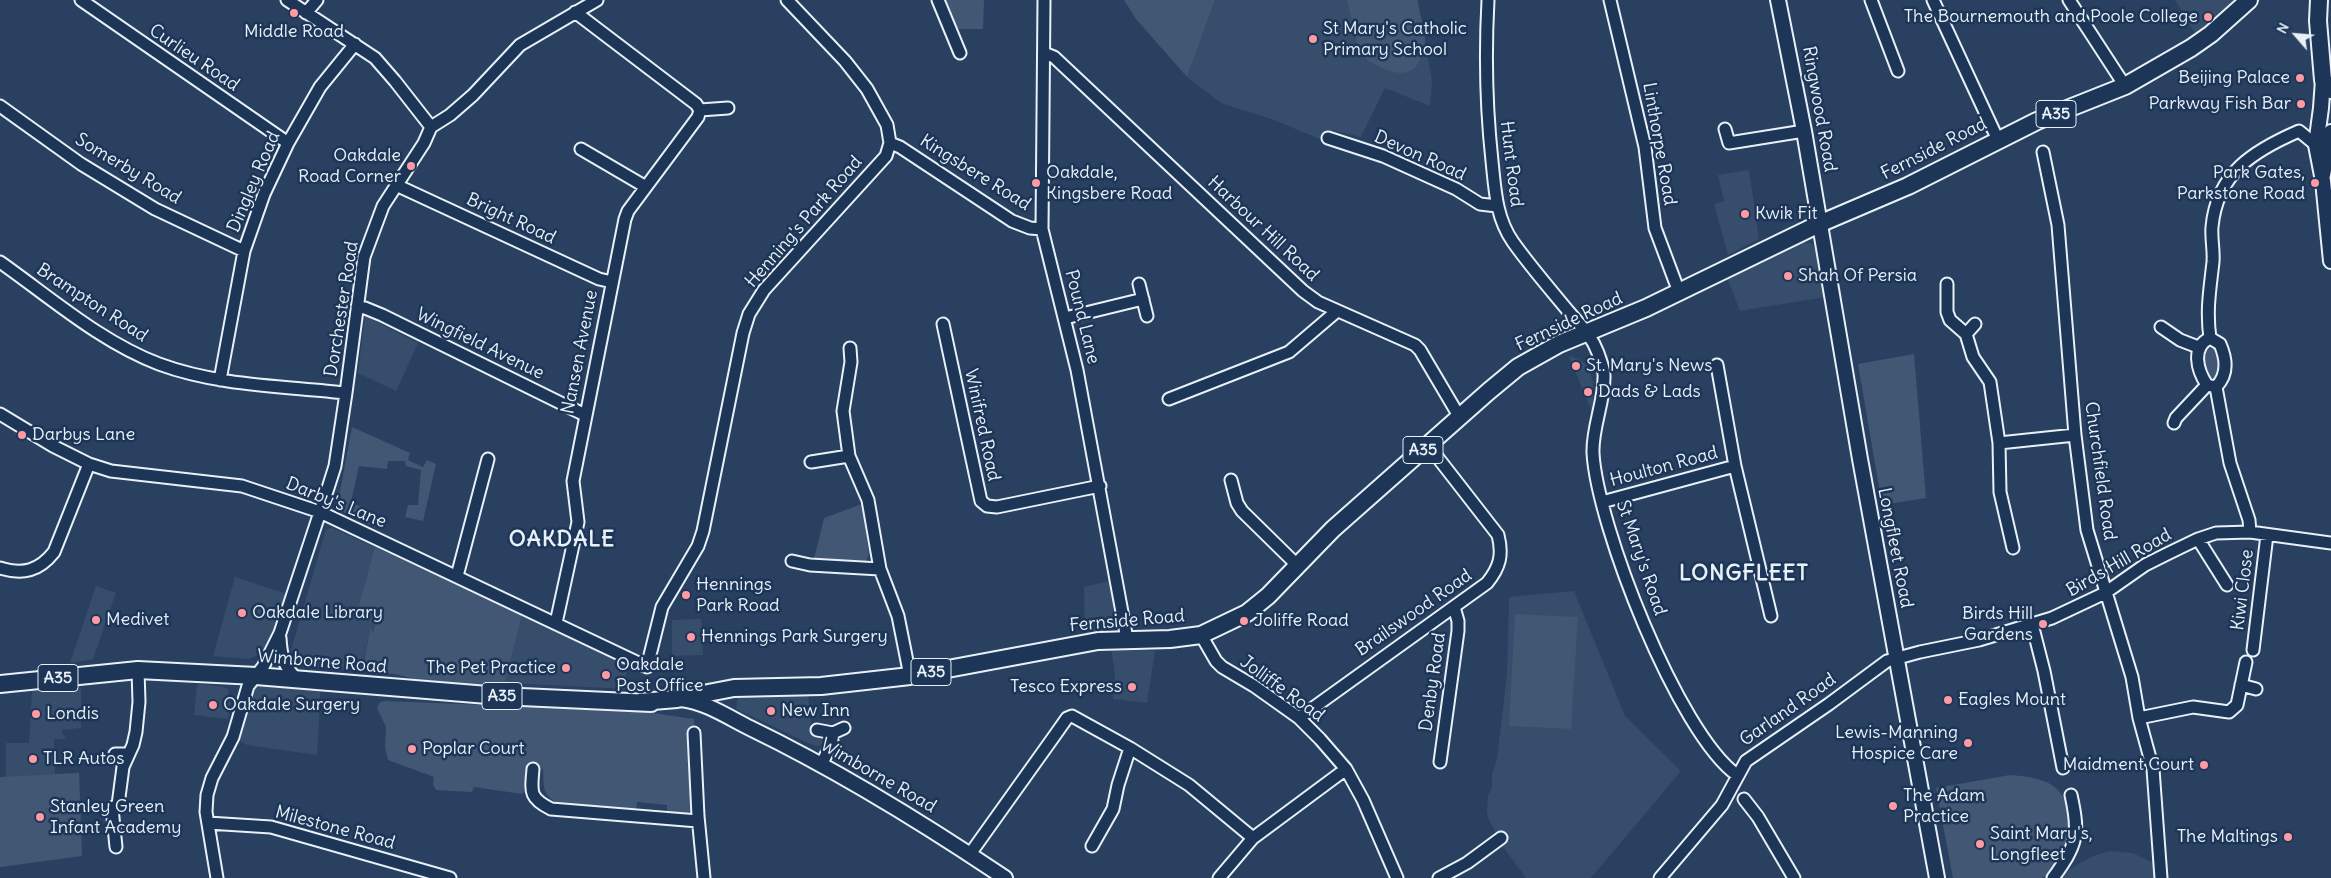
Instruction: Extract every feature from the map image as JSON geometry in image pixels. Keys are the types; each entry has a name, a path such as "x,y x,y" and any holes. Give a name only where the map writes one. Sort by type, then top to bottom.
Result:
{"highway":[{"name":"Fernside Road","path":"685,701 722,690 822,686 910,676 1068,645 1127,639 1170,639 1201,635 1247,613 1268,596 1333,529 1518,367 1559,344 1679,292 1819,224 1908,186 2037,121 2125,86 2212,34 2249,0"},
{"path":"2310,0 2318,21"},
{"path":"2319,0 2318,21 2327,85"},
{"name":"Wimborne Road","path":"0,684 138,670 256,676 460,694 640,702 685,701"}],"main road":[{"name":"Ringwood Road","path":"1778,0 1785,27 1819,224"},
{"path":"2327,85 2321,108 2316,145 2323,181 2331,260"},
{"path":"2323,181 2331,132"},
{"name":"Longfleet Road","path":"1819,224 1937,878"},
{"name":"Wimborne Road","path":"685,701 727,717 821,765 902,810 1005,878"}],"street":[{"name":"Curlieu Road","path":"81,0 288,143"},
{"path":"287,0 375,58 431,127 450,115 473,95 520,45 597,0"},
{"path":"306,13 317,0"},
{"path":"787,0 846,62 867,89 888,125 890,143"},
{"path":"938,0 960,53"},
{"name":"Pound Lane","path":"1044,0 1042,229 1065,318 1100,486 1127,639"},
{"name":"Hunt Road","path":"1488,0 1485,64 1487,115 1497,206 1502,224 1512,241 1587,332"},
{"name":"Linthorpe Road","path":"1610,0 1645,147 1656,228 1679,292"},
{"path":"1871,0 1898,71"},
{"path":"1933,0 1998,140"},
{"path":"2069,0 2125,86"},
{"path":"575,12 696,104 700,110 728,108"},
{"name":"Dingley Road","path":"220,380 244,251 264,194 288,143 320,87 355,44"},
{"name":"Harbour Hill Road","path":"1044,53 1054,57 1303,291 1337,312 1414,344 1420,350 1460,416"},
{"name":"Somerby Road","path":"0,106 81,164 155,209 244,251"},
{"name":"Nansen Avenue","path":"556,623 578,522 573,481 625,218 698,117 700,110"},
{"name":"Dorchester Road","path":"217,878 206,812 207,796 212,778 233,737 248,686 271,653 280,633 335,466 357,307 368,246 383,206 424,143 431,127"},
{"path":"1726,130 1729,143 1804,132"},
{"path":"2210,338 2207,300 2213,260 2212,227 2218,195 2236,169 2270,144 2299,131 2316,145"},
{"name":"Devon Road","path":"1328,138 1383,156 1456,189 1480,204 1497,206"},
{"name":"Kingsbere Road","path":"890,143 900,147 1012,221 1030,228 1042,229"},
{"name":"Henning's Park Road","path":"648,667 662,608 698,546 703,531 743,333 749,314 764,290 886,156 890,143"},
{"path":"581,148 646,187"},
{"name":"Churchfield Road","path":"2043,152 2058,225 2075,435 2087,530 2105,594 2132,677 2139,718 2153,770 2161,878"},
{"name":"Bright Road","path":"396,185 599,279 612,282"},
{"name":"Brampton Road","path":"0,262 116,344 159,364 220,380 346,393"},
{"path":"1139,284 1147,316"},
{"path":"1947,284 1947,312 1950,320 1966,334 1973,357 1990,382 1999,444 2000,492 2013,548"},
{"path":"1065,318 1143,300"},
{"name":"Wingfield Avenue","path":"357,307 382,315 585,416"},
{"path":"1169,399 1289,352 1337,312"},
{"name":"Winifred Road","path":"943,324 980,501 987,506 997,507 1100,486"},
{"path":"1966,334 1975,324"},
{"path":"2161,327 2180,340 2198,347"},
{"name":"St Mary's Road","path":"1587,332 1597,351 1605,376 1593,452 1602,502 1622,566 1646,628 1677,695 1704,738 1736,775"},
{"path":"2210,338 2198,347 2197,359 2211,386 2230,463 2249,520 2250,532"},
{"path":"2174,423 2176,418 2211,386 2224,379 2226,364 2220,344 2210,338"},
{"path":"850,348 851,362 843,411 849,456 868,500 880,569 898,616 910,676"},
{"name":"Houlton Road","path":"1717,365 1735,466 1772,616"},
{"name":"Darby's Lane","path":"0,414 53,446 88,464 111,471 242,486 320,512 648,667"},
{"path":"1999,444 2075,435"},
{"name":"Brailswood Road","path":"1299,718 1487,583 1495,573 1500,562 1501,548 1498,535 1490,522 1428,445"},
{"path":"811,462 849,456"},
{"path":"457,576 488,459"},
{"path":"0,568 24,572 33,570 49,559 58,542 88,464"},
{"name":"Houlton Road","path":"1602,502 1735,466"},
{"path":"1232,480 1237,503 1242,511 1296,565"},
{"name":"Birds Hill Road","path":"1897,657 1979,640 2077,608 2105,594 2145,566 2198,539 2216,533 2250,532 2331,543"},
{"name":"Kiwi Close","path":"2253,650 2267,535"},
{"path":"2198,539 2227,585"},
{"path":"792,561 880,569"},
{"name":"Denby Road","path":"1440,762 1458,631 1458,621 1454,607"},
{"path":"2032,624 2044,671 2063,768"},
{"path":"280,633 282,660 286,668 298,680"},
{"name":"Jolliffe Road","path":"1201,635 1222,667 1254,686 1299,718 1320,738 1346,769 1363,800 1397,878"},
{"name":"Garland Road","path":"1660,878 1722,805 1736,775 1746,761 1829,704 1887,661 1897,657"},
{"path":"2139,718 2193,707 2229,712 2237,705 2246,662"},
{"path":"116,847 112,808 118,805 123,767 136,732 139,702 138,670"},
{"path":"2241,686 2256,689"},
{"path":"970,854 1067,718 1076,718 1130,748 1189,785 1253,838"},
{"path":"817,730 833,732 844,728"},
{"path":"821,765 831,745 833,732"},
{"path":"694,733 698,821 704,878"},
{"path":"1092,846 1113,809 1118,785 1130,748"},
{"path":"115,754 129,754"},
{"path":"533,769 531,792 538,802 551,809 698,821"},
{"path":"1219,878 1253,838 1346,769"},
{"path":"2053,878 2071,853 2077,822 2070,795"},
{"path":"1744,800 1758,817 1794,878"},
{"name":"Milestone Road","path":"208,823 271,826 450,878"},
{"path":"1439,878 1467,863 1501,838"}],"shaded area":[{"path":"942,0 984,0 983,29 957,29"},
{"path":"1124,0 1215,0 1187,77 1136,19"},
{"name":"St Mary's Catholic Primary School","path":"1215,0 1418,0 1432,81 1430,106 1385,88 1361,137 1331,130 1328,138 1322,140 1274,120 1221,103 1187,77"},
{"path":"1347,0 1417,0 1425,43 1422,57 1416,67 1408,72 1390,71 1360,54"},
{"name":"The Bournemouth and Poole College","path":"2175,0 2249,0 2200,42"},
{"path":"1749,170 1759,239 1728,255 1714,204 1724,201 1718,175"},
{"path":"1798,241 1811,243 1817,252 1825,297 1740,311 1726,275"},
{"path":"365,316 418,343 396,391 358,373"},
{"path":"2209,349 2214,349 2221,360 2218,376 2213,378 2208,376 2203,364 2205,352"},
{"path":"1914,354 1926,498 1882,505 1858,364"},
{"path":"1569,356 1588,365 1593,383 1593,415"},
{"path":"352,427 410,453 408,460 423,467 427,460 436,464 423,521 405,517 408,505 418,505 421,470 406,466 405,461 388,461 387,469 359,466 351,502 379,516 375,527 341,511 338,502"},
{"path":"862,504 869,554 866,561 814,559 824,518"},
{"path":"332,528 375,547 357,611 377,618 372,633 370,630 362,668 348,670 302,666 291,650 326,529"},
{"path":"375,547 522,615 505,683 500,684 498,687 415,679 395,674 370,672 364,662 370,629 373,632 377,618 357,611"},
{"path":"235,577 287,594 271,639 260,654 249,659 213,656"},
{"path":"1109,581 1114,601 1112,619 1106,634 1085,638 1084,587"},
{"path":"96,586 116,593 93,659 70,663"},
{"path":"1574,591 1625,716 1681,771 1591,878 1526,878 1504,848 1489,820 1487,812 1488,795 1492,788 1492,774 1497,759 1507,674 1509,597"},
{"path":"1515,614 1578,617 1571,729 1509,726"},
{"path":"522,615 627,663 625,689 505,683"},
{"path":"701,619 703,655 672,656 672,620"},
{"path":"1111,647 1155,651 1147,703 1113,699 1115,676"},
{"path":"256,676 321,682 317,755 247,745 233,737"},
{"path":"197,684 228,689 230,704 228,719 194,715"},
{"name":"Stanley Green Infant Academy","path":"81,688 81,728 61,730 66,739 54,739 55,774 79,773 82,856 0,867 0,777 6,777 6,743 29,743 32,691"},
{"path":"742,693 808,693 810,733 817,732 824,735 823,745 815,746 736,709 738,697"},
{"path":"380,702 639,711 694,719 698,816 667,814 667,805 637,802 636,813 557,803 548,796 544,788 543,769 527,768 526,790 522,794 474,787 472,792 436,790 433,785 434,777 388,760 385,747 386,727 377,708"},
{"name":"Stanley Green Infant Academy","path":"79,773 82,856 0,867 0,777"},
{"path":"2010,775 2043,781 2052,785 2062,795 2068,807 2071,820 2071,834 2061,860 2053,870 2042,878 1953,878 1936,788"},
{"path":"2109,851 2133,853 2160,866 2161,878 2054,878 2093,856"}],"place":[{"name":"Middle Road","path":"294,13"},
{"name":"The Bournemouth and Poole College","path":"2208,17"},
{"name":"St Mary's Catholic Primary School","path":"1313,39"},
{"name":"Beijing Palace","path":"2300,78"},
{"name":"Parkway Fish Bar","path":"2301,104"},
{"name":"Oakdale Road Corner","path":"411,166"},
{"name":"Oakdale, Kingsbere Road","path":"1036,183"},
{"name":"Park Gates, Parkstone Road","path":"2315,183"},
{"name":"Kwik Fit","path":"1745,214"},
{"name":"Shah Of Persia","path":"1788,276"},
{"name":"St. Mary's News","path":"1576,366"},
{"name":"Dads & Lads","path":"1588,392"},
{"name":"Darbys Lane","path":"22,435"},
{"name":"Hennings Park Road","path":"686,595"},
{"name":"Oakdale Library","path":"242,613"},
{"name":"Medivet","path":"96,620"},
{"name":"Joliffe Road","path":"1244,621"},
{"name":"Birds Hill Gardens","path":"2043,624"},
{"name":"Hennings Park Surgery","path":"691,637"},
{"name":"The Pet Practice","path":"566,668"},
{"name":"Oakdale Post Office","path":"606,675"},
{"name":"Tesco Express","path":"1132,687"},
{"name":"Eagles Mount","path":"1948,700"},
{"name":"Oakdale Surgery","path":"213,705"},
{"name":"New Inn","path":"771,711"},
{"name":"Londis","path":"36,714"},
{"name":"Lewis-Manning Hospice Care","path":"1968,743"},
{"name":"Poplar Court","path":"412,749"},
{"name":"TLR Autos","path":"33,759"},
{"name":"Maidment Court","path":"2204,765"},
{"name":"The Adam Practice","path":"1893,806"},
{"name":"Stanley Green Infant Academy","path":"40,817"},
{"name":"The Maltings","path":"2288,837"},
{"name":"Saint Mary's, Longfleet","path":"1980,844"}],"district":[{"name":"OAKDALE","path":"562,540"},
{"name":"LONGFLEET","path":"1744,574"}]}
